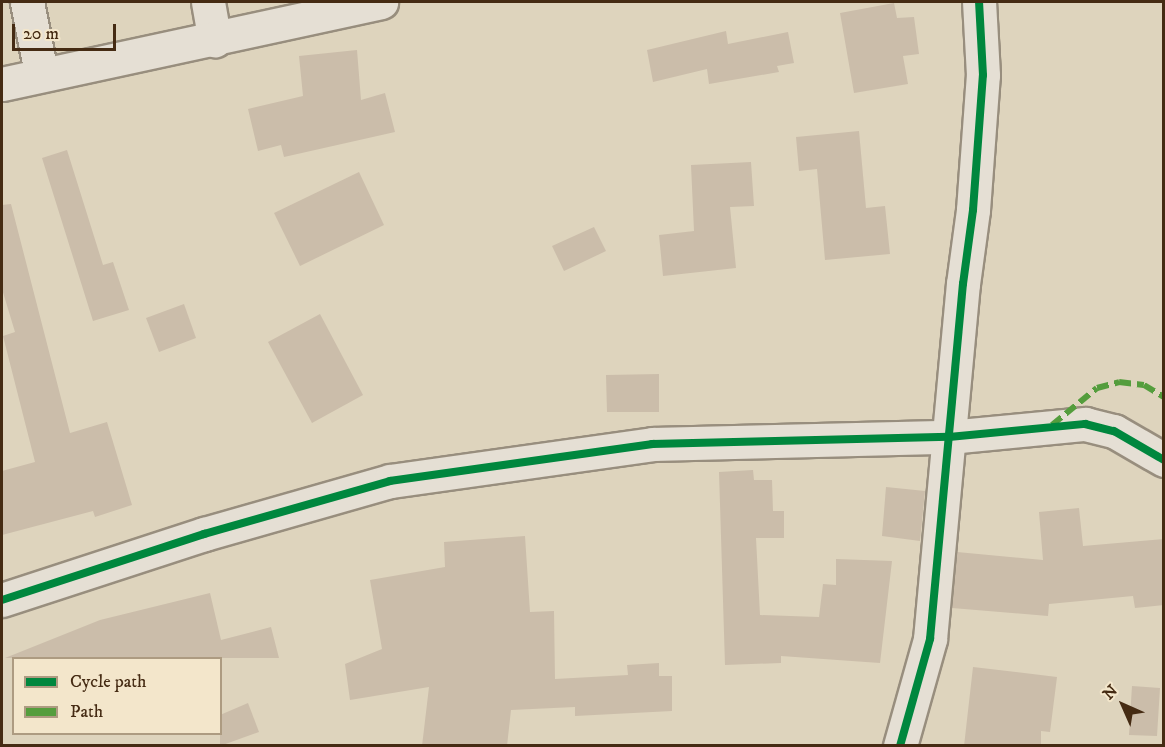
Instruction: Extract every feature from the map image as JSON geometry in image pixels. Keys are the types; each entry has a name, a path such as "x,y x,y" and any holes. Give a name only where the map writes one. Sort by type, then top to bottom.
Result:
{"street":[{"path":"27,2 41,73"},
{"path":"208,2 215,40"},
{"path":"2,84 41,73 215,40 381,2"},
{"path":"900,746 930,639 973,210 983,75 979,2"},
{"path":"2,600 204,534 390,481 652,444 949,437 1085,424 1114,431 1164,460"}],"building":[{"path":"894,3 897,18 914,17 919,54 903,56 908,84 854,93 840,13"},
{"path":"726,31 728,44 788,32 794,63 777,66 779,72 709,84 707,69 653,82 647,50"},
{"path":"357,50 361,100 385,93 395,132 284,157 281,145 258,151 248,109 303,96 299,56"},
{"path":"859,131 866,208 885,206 890,254 825,260 817,169 799,171 796,137"},
{"path":"67,150 103,265 113,262 129,310 93,321 42,158"},
{"path":"751,162 754,206 730,207 736,268 663,276 659,235 694,231 691,165"},
{"path":"359,172 384,225 300,266 274,213"},
{"path":"11,204 70,433 107,422 132,505 95,517 93,511 2,535 2,471 35,462 3,336 15,332 2,289 2,205"},
{"path":"594,227 606,251 564,271 552,246"},
{"path":"184,304 196,338 159,352 146,318"},
{"path":"320,314 363,395 312,423 268,342"},
{"path":"659,374 659,412 607,412 606,375"},
{"path":"753,470 754,480 772,480 773,511 784,511 784,538 756,538 760,615 819,617 823,584 836,585 836,559 892,561 880,663 781,656 781,663 725,665 719,472"},
{"path":"886,487 925,491 920,541 882,536"},
{"path":"1079,508 1083,546 1164,539 1164,605 1135,608 1133,596 1049,604 1048,616 952,608 957,552 1043,560 1039,512"},
{"path":"525,536 530,612 554,611 555,679 628,675 627,665 659,663 659,676 672,676 672,711 575,716 575,707 511,710 507,746 422,746 429,687 350,700 345,664 382,649 370,580 445,567 444,542"},
{"path":"210,593 221,640 271,627 279,658 5,658 100,620"},
{"path":"973,667 1057,677 1050,732 1041,731 1041,746 964,746"},
{"path":"1132,686 1160,688 1157,736 1129,735"},
{"path":"248,703 259,732 220,746 222,714"}],"marked path":[{"path":"1052,425 1097,388 1119,382 1144,385 1164,397"}],"cycle path":[{"path":"900,746 930,639 963,284 973,210 983,75 979,2"},
{"path":"2,600 204,534 390,481 652,444 949,437 1085,424 1114,431 1164,460"}]}
